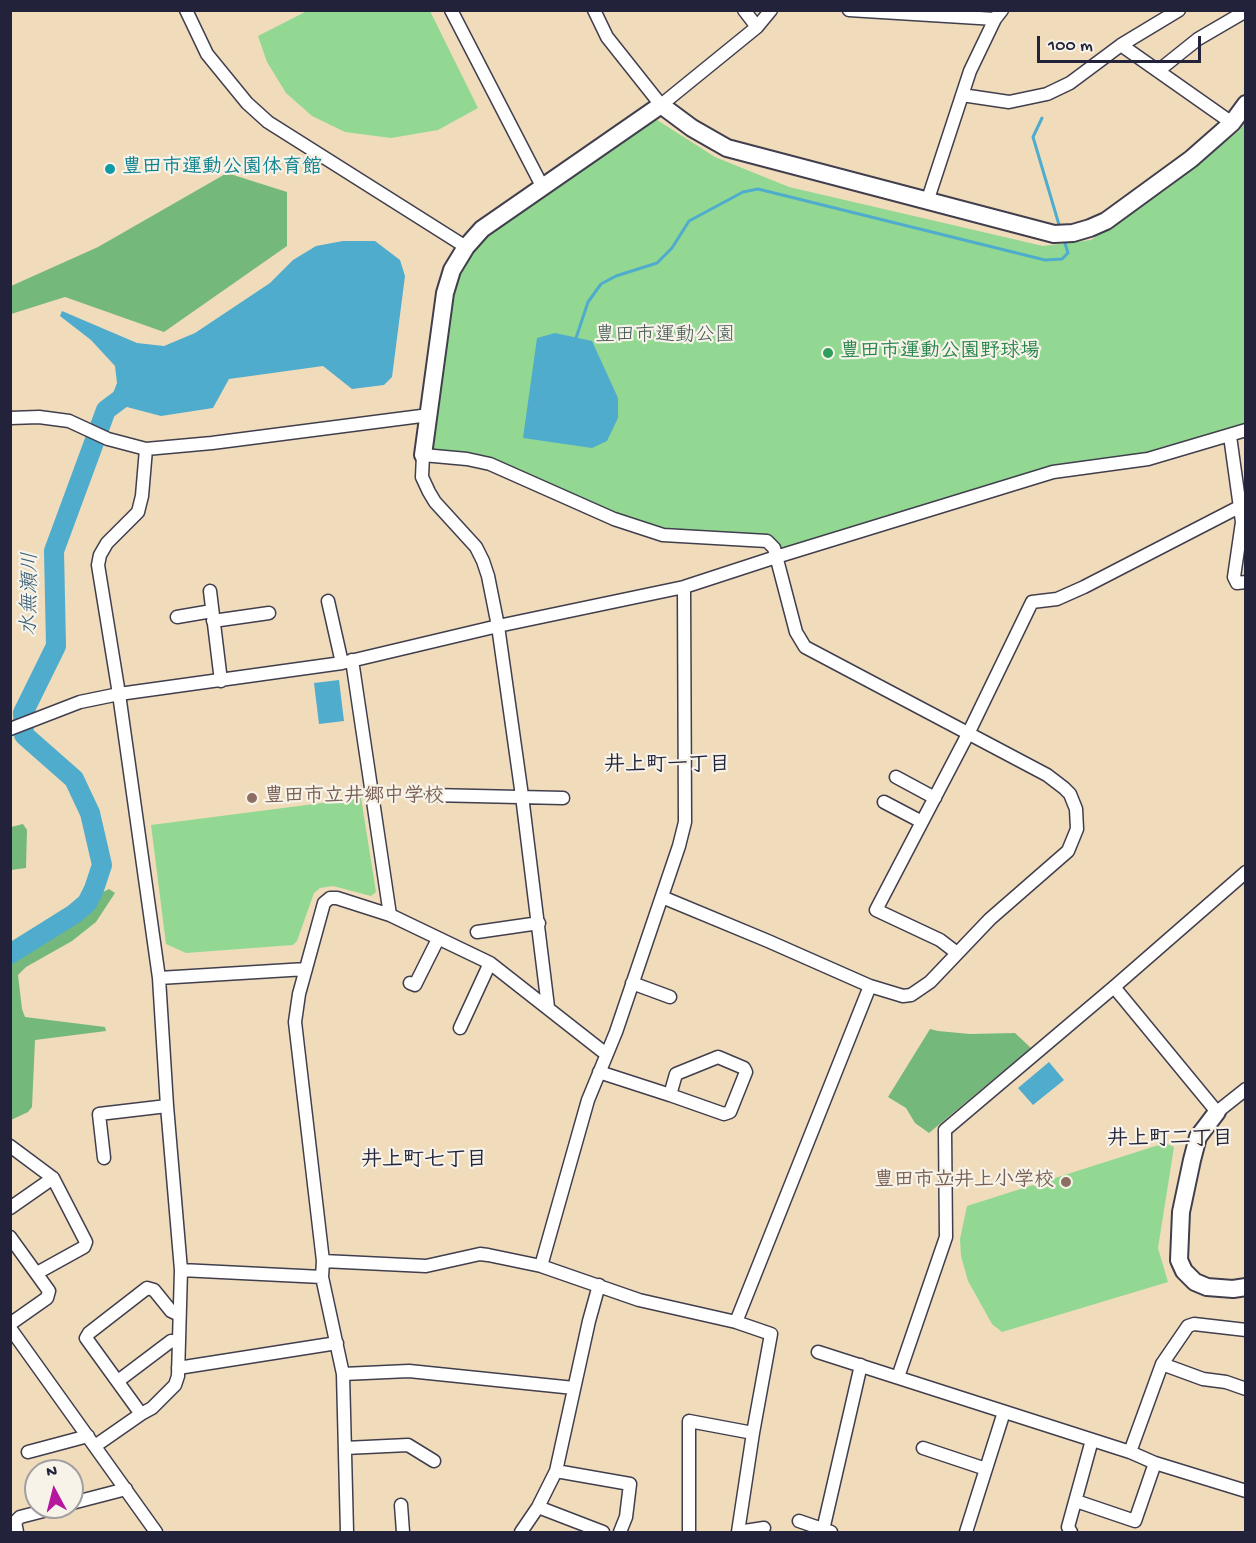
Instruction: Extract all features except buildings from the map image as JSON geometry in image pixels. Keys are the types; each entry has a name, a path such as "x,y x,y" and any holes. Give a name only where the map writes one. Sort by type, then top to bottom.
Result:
{"street":[{"path":"186,10 207,54 247,103 268,122 466,247"},
{"path":"451,10 542,186"},
{"path":"594,10 607,37 661,105 692,128 727,148 1054,234 1073,233 1106,221 1191,159 1232,123 1245,104"},
{"path":"744,10 757,27"},
{"path":"548,1007 498,626 483,561 476,547 435,502 423,477 423,455 446,293 452,270 466,247 482,229 661,105 757,27 771,10"},
{"path":"849,10 999,15 970,71 927,202"},
{"path":"962,95 1009,102 1041,96 1070,83 1121,45 1179,10"},
{"path":"1158,71 1198,39 1245,12"},
{"path":"1121,45 1232,123"},
{"path":"10,418 53,417 80,425 108,439 146,449 212,443 429,415"},
{"path":"15,727 71,705 119,694 347,661 684,587 1053,472 1148,459 1245,430"},
{"path":"1230,436 1244,532 1233,577 1237,583 1245,582"},
{"path":"28,1452 92,1441 152,1408 177,1381 181,1270 159,978 119,694 98,565 100,555 107,543 138,512 142,496 146,449"},
{"path":"423,455 467,459 490,464 614,519 663,535 767,542 772,545 796,632 805,647 1047,775 1065,788 1073,801 1077,823 1068,851 990,919 930,982 911,995 903,996 870,986 768,940 662,897"},
{"path":"957,953 940,940 876,910 968,734 1032,602 1057,599 1084,587 1241,506"},
{"path":"541,1266 588,1100 616,1032 685,822 684,587"},
{"path":"210,591 221,681"},
{"path":"328,601 347,661 390,915"},
{"path":"177,617 268,613"},
{"path":"896,777 935,798"},
{"path":"431,795 563,798"},
{"path":"884,802 922,822"},
{"path":"898,1377 946,1237 945,1130 1243,879"},
{"path":"347,1533 343,1374 322,1277 323,1261 295,1022 296,1005 324,903 330,898 337,898 390,915 490,963 606,1054"},
{"path":"477,932 538,923"},
{"path":"410,982 415,985 438,939"},
{"path":"460,1028 490,963"},
{"path":"159,978 306,969"},
{"path":"632,983 670,997"},
{"path":"736,1322 870,986"},
{"path":"1114,987 1217,1112"},
{"path":"599,1072 724,1114 730,1112 746,1072 744,1068 718,1057 676,1074 670,1095"},
{"path":"1245,1089 1217,1112 1198,1137 1181,1212 1179,1260 1184,1271 1195,1282 1207,1287 1233,1289 1245,1287"},
{"path":"104,1158 99,1114 167,1106"},
{"path":"10,1146 53,1178 86,1242 84,1246 37,1273"},
{"path":"10,1208 53,1178"},
{"path":"10,1237 49,1291 49,1295 10,1326 156,1533"},
{"path":"323,1261 426,1266 480,1254 541,1266 639,1300 736,1322 771,1334 738,1533 764,1528"},
{"path":"181,1270 322,1277"},
{"path":"521,1533 538,1507 556,1471 599,1285"},
{"path":"141,1414 86,1338 89,1333 147,1288 154,1290 171,1311 179,1315"},
{"path":"1130,1452 1162,1364 1188,1326 1194,1324 1245,1330"},
{"path":"118,1381 171,1341 179,1342"},
{"path":"178,1368 337,1342"},
{"path":"818,1352 1245,1491"},
{"path":"1162,1364 1203,1380 1226,1382 1245,1389"},
{"path":"800,1521 827,1531 861,1365"},
{"path":"343,1374 409,1371 574,1389"},
{"path":"966,1533 1004,1412"},
{"path":"689,1533 689,1421 753,1433"},
{"path":"1071,1533 1068,1527 1092,1440"},
{"path":"345,1448 408,1445 434,1461"},
{"path":"923,1448 987,1469"},
{"path":"1076,1501 1135,1521 1155,1463"},
{"path":"556,1471 630,1484 626,1517 620,1533"},
{"path":"84,1500 126,1489"},
{"path":"401,1505 403,1533"},
{"path":"538,1507 603,1533"},
{"path":"17,1533 15,1522 24,1516"}],"green space":[{"path":"309,10 430,11 478,108 438,130 391,138 345,132 312,116 286,93 267,62 258,36"},
{"name":"豊田市運動公園","path":"654,118 715,157 789,187 1043,246 1091,240 1167,189 1240,130 1245,122 1245,426 1225,435 1136,456 1048,467 781,554 774,541 654,530 496,470 428,448 454,282 482,237"},
{"path":"227,173 287,192 287,246 164,332 65,297 11,314 11,286 98,247"},
{"path":"361,798 376,892 371,896 333,886 320,888 314,893 297,941 293,945 186,953 166,944 151,825"},
{"path":"23,824 27,830 26,868 11,870 11,827"},
{"path":"109,889 115,893 96,922 72,941 26,967 18,975 25,1017 105,1027 106,1031 35,1040 32,1107 28,1112 11,1120 11,958 77,917 99,894"},
{"path":"930,1029 970,1034 1015,1033 1031,1048 929,1133 915,1123 906,1108 888,1097"},
{"path":"1165,1143 1174,1147 1158,1248 1168,1282 1002,1332 992,1324 968,1281 961,1256 960,1239 967,1206"}],"water":[{"path":"343,241 375,241 400,260 405,276 392,377 384,385 352,389 323,366 229,379 213,408 161,416 123,406 112,396 117,383 115,366 91,340 60,316 62,311 137,343 164,346 195,333 270,283 293,260 316,246"},
{"path":"555,333 592,341 618,398 618,418 607,441 592,448 523,438 537,338"},
{"path":"339,680 344,721 319,724 314,683"},
{"path":"1049,1062 1064,1080 1033,1105 1018,1088"}],"waterway":[{"path":"1042,118 1033,137 1060,228"},
{"path":"576,338 588,302 601,284 616,276 657,263 672,248 689,221 743,192 758,189 1045,260 1062,259 1068,253 1064,240"},
{"name":"水無瀬川","path":"10,954 74,914 87,903 102,865 90,813 74,779 24,735 23,713 56,646 54,551 106,410 138,386"}],"place":[{"name":"豊田市運動公園体育館","path":"110,169"},
{"name":"豊田市運動公園野球場","path":"828,353"},
{"name":"豊田市立井郷中学校","path":"252,798"},
{"name":"豊田市立井上小学校","path":"1066,1182"}],"district":[{"name":"井上町一丁目","path":"667,767"},
{"name":"井上町二丁目","path":"1170,1141"},
{"name":"井上町七丁目","path":"424,1162"}]}
